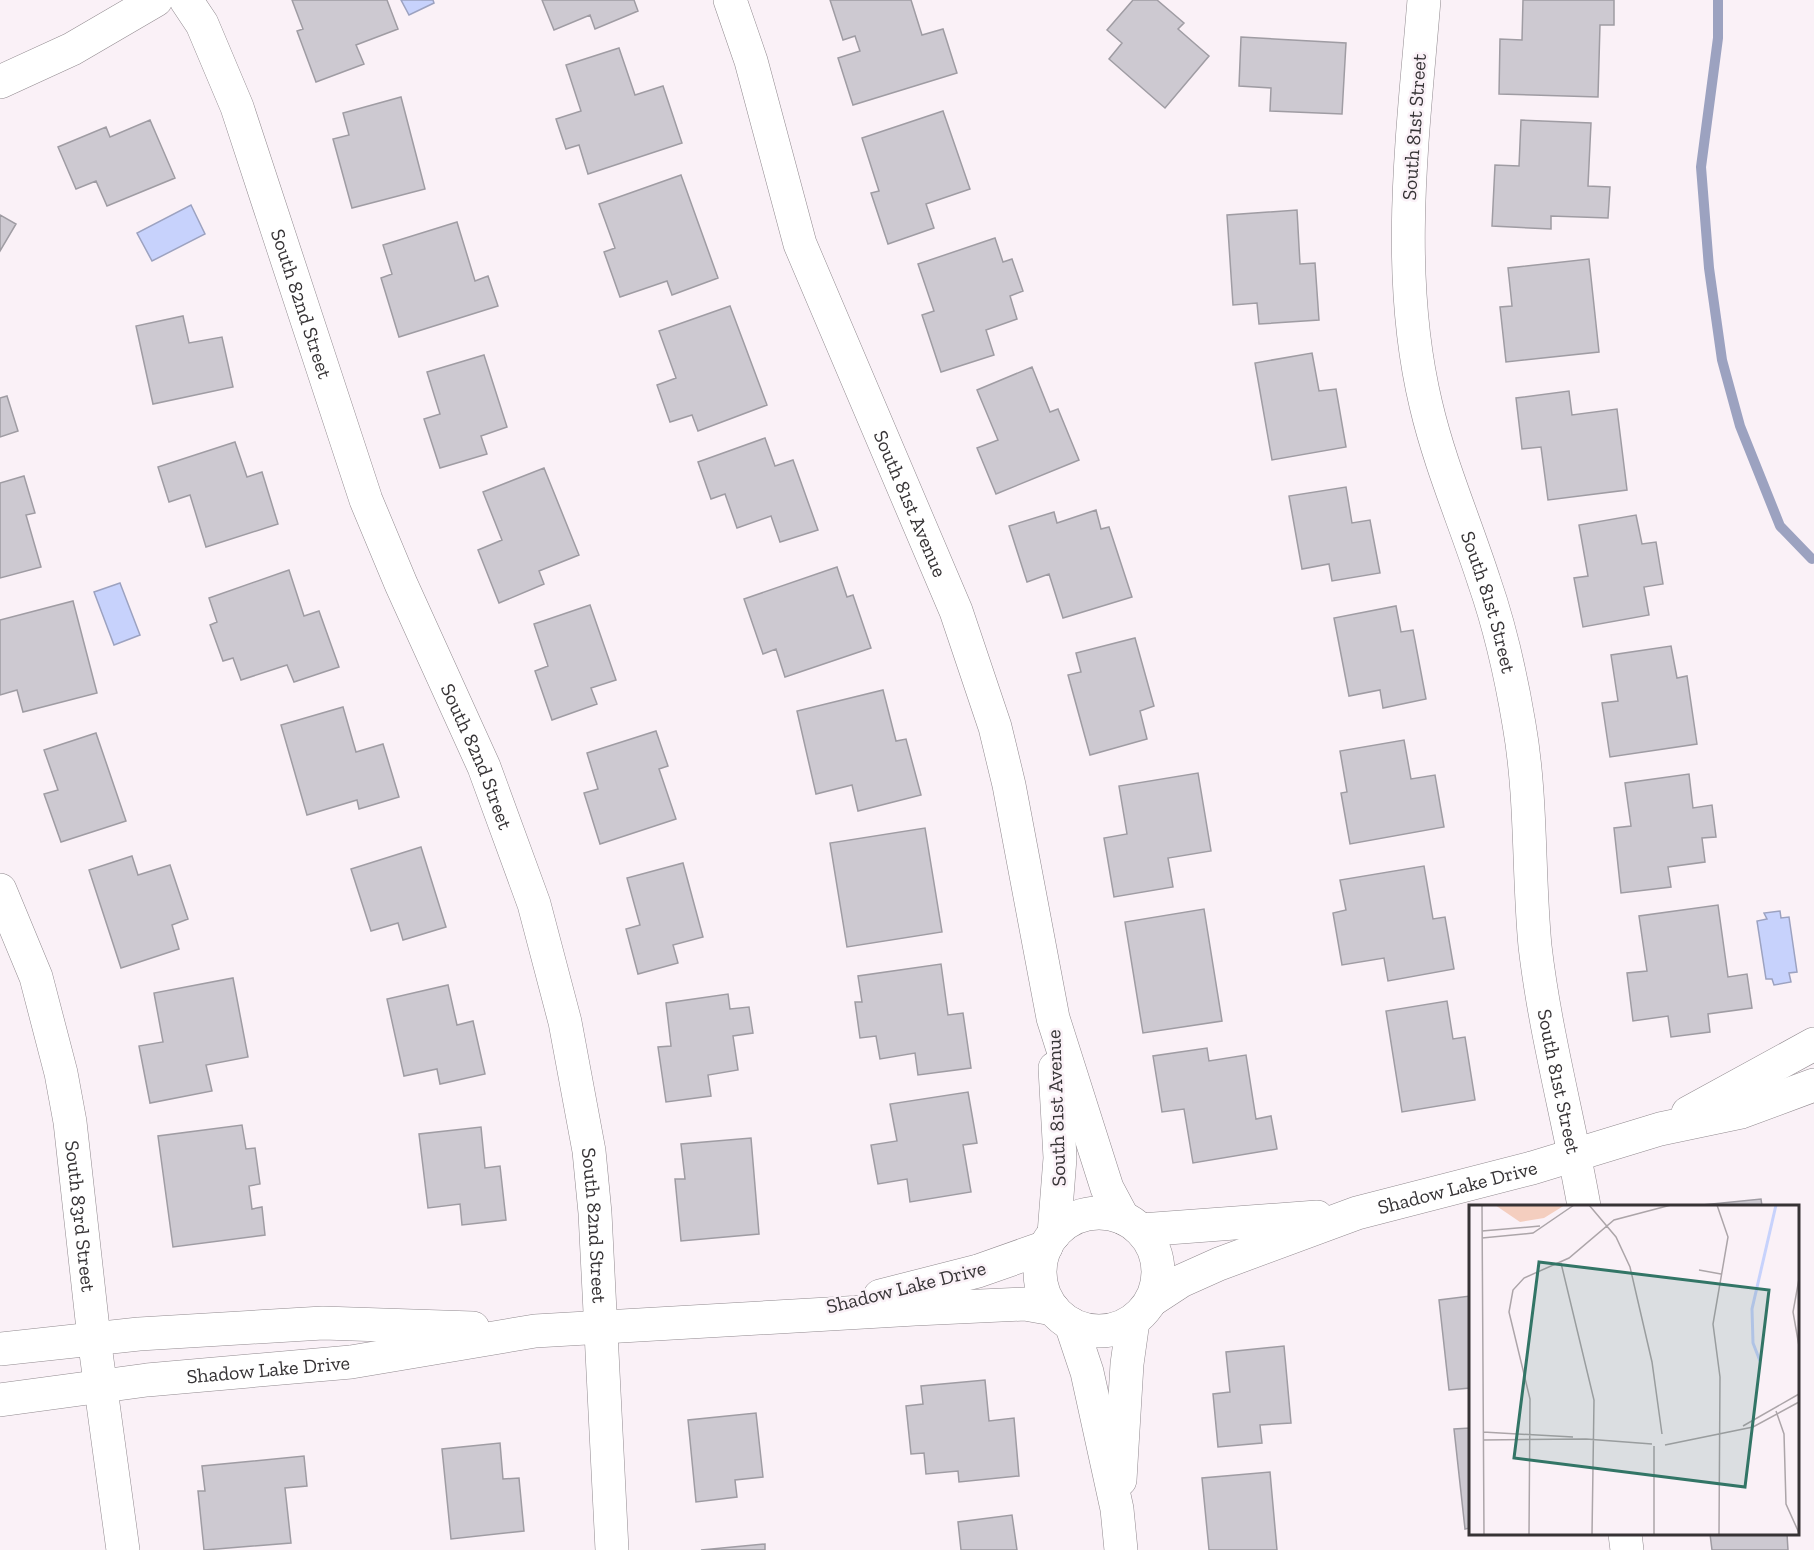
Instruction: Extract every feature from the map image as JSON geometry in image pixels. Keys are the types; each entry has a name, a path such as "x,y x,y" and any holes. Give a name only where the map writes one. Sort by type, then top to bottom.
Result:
{"street":[{"path":"0,82 72,49 156,0"},
{"name":"South 82nd Street","path":"186,0 207,34 237,107 366,500 401,584 484,767 534,904 565,1022 589,1150 595,1213 612,1550"},
{"name":"South 81st Avenue","path":"730,0 751,61 800,244 823,305 956,611 977,670 1009,786 1053,1018 1104,1179 1132,1224"},
{"name":"South 81st Street","path":"1424,0 1408,204 1409,278 1417,357 1426,407 1465,531 1484,580 1512,688 1525,763 1536,949 1584,1205"},
{"name":"South 83rd Street","path":"0,890 36,977 61,1073 70,1122 94,1338 123,1550"},
{"name":"South 81st Avenue","path":"1050,1241 1060,1158 1053,1018"},
{"name":"Shadow Lake Drive","path":"1660,1129 1814,1044"},
{"name":"Shadow Lake Drive","path":"1142,1310 1181,1281 1219,1264 1357,1213 1575,1156 1660,1129 1741,1112 1814,1085"},
{"name":"Shadow Lake Drive","path":"1132,1224 1357,1213"},
{"path":"1117,1509 1126,1364 1142,1310 1158,1282 1158,1263 1152,1245 1132,1224 1105,1214 1086,1215 1068,1222 1050,1241 1041,1268 1043,1289 1062,1316 1087,1372 1117,1509 1121,1550"},
{"name":"Shadow Lake Drive","path":"764,1319 909,1289 978,1271 1050,1241"},
{"name":"Shadow Lake Drive","path":"0,1400 100,1386 351,1362 535,1331 1024,1304 1062,1316"},
{"path":"1062,1316 1091,1331 1113,1330 1142,1310"},
{"name":"Shadow Lake Drive","path":"0,1349 94,1338 323,1323 386,1323 535,1331"},
{"path":"1625,1535 1627,1550"}],"water":[{"path":"401,0 433,0 434,3 409,15"},
{"path":"191,205 205,234 152,261 137,233"},
{"path":"120,583 140,635 114,645 94,592"},
{"path":"1780,911 1781,918 1789,917 1797,972 1789,973 1791,982 1774,985 1772,979 1766,979 1757,921 1767,919 1764,913"}],"building":[{"path":"292,0 387,0 398,29 356,45 364,64 316,82 297,31 303,29"},
{"path":"542,0 634,0 638,11 595,29 590,15 554,30"},
{"path":"830,0 911,0 922,35 943,29 957,73 853,105 838,58 860,51 855,36 843,40"},
{"path":"1133,0 1157,0 1184,23 1178,29 1209,56 1165,108 1109,59 1122,43 1107,30"},
{"path":"1523,0 1614,0 1614,25 1600,25 1598,97 1499,94 1500,39 1522,40"},
{"path":"1241,37 1346,43 1342,114 1270,111 1271,88 1239,86"},
{"path":"619,48 635,95 663,86 682,143 588,174 579,145 566,149 556,119 581,111 566,65"},
{"path":"401,97 425,189 352,208 333,139 349,135 343,113"},
{"path":"943,111 970,189 926,204 934,228 888,244 871,193 879,191 862,138"},
{"path":"150,120 175,178 107,206 96,181 76,189 58,147 106,127 110,137"},
{"path":"1521,120 1591,123 1588,186 1610,187 1608,218 1551,216 1551,229 1492,226 1495,165 1519,166"},
{"path":"681,175 718,278 672,295 667,281 620,297 604,252 615,248 599,204"},
{"path":"1297,210 1300,264 1315,263 1319,320 1259,324 1257,303 1233,305 1227,215"},
{"path":"0,215 16,224 0,251"},
{"path":"457,222 475,281 488,276 498,306 399,337 381,278 392,274 383,245"},
{"path":"995,238 1003,262 1012,259 1023,291 1010,296 1017,319 986,330 994,355 941,372 922,315 934,311 918,264"},
{"path":"1589,259 1599,352 1506,362 1500,307 1512,306 1508,268"},
{"path":"730,306 767,405 698,431 692,415 670,422 657,385 676,378 659,331"},
{"path":"183,316 189,343 222,337 233,387 153,404 136,326"},
{"path":"1312,353 1319,391 1336,389 1346,447 1272,460 1255,363"},
{"path":"484,355 507,427 481,436 487,454 440,468 424,419 440,414 427,372"},
{"path":"1032,367 1050,412 1058,409 1079,460 996,494 977,448 998,440 977,390"},
{"path":"1569,391 1572,415 1617,409 1627,490 1548,500 1541,447 1522,449 1516,398"},
{"path":"7,396 18,431 0,437 0,398"},
{"path":"765,438 775,466 793,460 818,530 780,542 771,516 737,528 725,494 711,499 698,462"},
{"path":"235,442 247,477 262,472 278,524 206,547 190,495 169,502 158,467"},
{"path":"544,468 579,555 539,571 544,584 499,603 478,550 502,540 483,492"},
{"path":"24,476 35,513 26,515 41,567 0,578 0,483"},
{"path":"1346,487 1352,523 1370,520 1380,573 1332,581 1329,564 1302,569 1289,496"},
{"path":"1096,510 1101,529 1109,527 1132,597 1063,618 1049,574 1027,582 1009,526 1054,512 1057,523"},
{"path":"1636,515 1642,544 1656,542 1663,584 1644,587 1649,615 1583,627 1574,578 1588,576 1579,525"},
{"path":"837,567 847,597 853,595 871,648 785,677 776,649 763,654 744,599"},
{"path":"289,570 304,616 319,611 339,667 294,682 287,665 241,680 233,658 223,661 210,625 217,622 209,598"},
{"path":"73,601 97,693 23,712 17,690 0,695 0,620"},
{"path":"590,605 616,680 591,688 597,704 552,720 535,671 548,666 534,624"},
{"path":"1396,606 1401,632 1413,630 1426,699 1383,708 1380,690 1349,696 1334,618"},
{"path":"1135,638 1154,706 1140,711 1147,739 1090,755 1068,675 1081,672 1076,653"},
{"path":"1671,646 1677,678 1687,676 1697,744 1610,757 1602,703 1618,701 1611,655"},
{"path":"883,690 896,741 906,739 921,795 858,811 852,785 816,794 797,711"},
{"path":"343,707 356,752 383,744 399,797 359,809 357,800 307,815 281,725"},
{"path":"656,731 668,766 659,769 676,819 600,844 584,793 598,789 587,753"},
{"path":"96,733 126,821 61,842 44,794 58,790 44,750"},
{"path":"1404,740 1411,779 1435,775 1444,827 1350,844 1341,793 1347,792 1340,751"},
{"path":"1198,773 1211,851 1168,858 1173,887 1114,897 1104,838 1127,834 1119,786"},
{"path":"1689,774 1693,808 1712,805 1716,837 1702,838 1705,862 1668,867 1671,887 1621,893 1614,828 1631,826 1625,783"},
{"path":"925,828 942,932 847,947 830,843"},
{"path":"421,847 446,927 403,940 398,923 371,931 351,869"},
{"path":"132,856 138,875 170,865 188,919 172,925 179,949 121,968 89,870"},
{"path":"683,863 703,937 673,945 678,963 638,974 626,929 640,925 627,878"},
{"path":"1424,866 1433,919 1445,917 1454,969 1388,981 1384,958 1342,965 1333,913 1346,910 1340,880"},
{"path":"1718,905 1728,977 1747,974 1752,1008 1708,1014 1710,1032 1671,1037 1668,1016 1633,1021 1627,973 1647,971 1639,916"},
{"path":"1204,909 1222,1021 1143,1033 1125,922"},
{"path":"941,964 948,1015 963,1013 971,1068 918,1075 915,1053 880,1059 876,1036 860,1038 855,1002 862,1002 858,976"},
{"path":"233,978 248,1057 206,1065 212,1091 150,1103 139,1046 163,1042 154,993"},
{"path":"448,985 457,1025 473,1021 485,1074 440,1084 437,1069 404,1076 387,999"},
{"path":"728,994 730,1009 749,1007 753,1033 733,1036 738,1070 708,1075 711,1096 666,1102 658,1047 671,1046 666,1003"},
{"path":"1447,1001 1453,1039 1465,1037 1475,1100 1402,1112 1386,1011"},
{"path":"1207,1048 1209,1061 1246,1055 1256,1119 1271,1116 1277,1149 1193,1163 1184,1109 1162,1112 1153,1056"},
{"path":"968,1092 977,1143 963,1145 971,1192 910,1202 907,1179 878,1184 871,1145 897,1141 890,1104"},
{"path":"242,1125 246,1149 255,1148 260,1184 249,1186 252,1209 262,1207 265,1235 173,1247 158,1136"},
{"path":"481,1127 485,1168 500,1166 506,1220 462,1225 460,1204 428,1208 419,1134"},
{"path":"751,1138 759,1234 681,1241 675,1179 685,1179 681,1144"},
{"path":"1761,1199 1762,1205 1702,1205"},
{"path":"1469,1296 1469,1388 1449,1390 1439,1300"},
{"path":"1284,1346 1291,1423 1260,1425 1262,1443 1218,1447 1213,1394 1230,1392 1226,1352"},
{"path":"985,1380 989,1421 1014,1418 1019,1476 959,1482 958,1471 926,1474 924,1453 911,1454 906,1406 923,1404 921,1386"},
{"path":"756,1413 763,1477 735,1480 737,1497 696,1502 688,1420"},
{"path":"1469,1428 1469,1528 1465,1529 1454,1429"},
{"path":"500,1443 503,1479 519,1478 524,1531 451,1539 442,1449"},
{"path":"304,1456 307,1486 285,1488 291,1543 204,1550 198,1491 205,1491 202,1466"},
{"path":"1270,1472 1277,1550 1209,1550 1202,1478"},
{"path":"1012,1515 1017,1550 961,1550 958,1522"},
{"path":"1710,1535 1787,1535 1788,1550 1712,1550"},
{"path":"765,1544 765,1550 701,1550"}],"waterway":[{"path":"1718,0 1718,38 1701,167 1709,268 1722,360 1740,426 1780,526 1812,559"}]}
